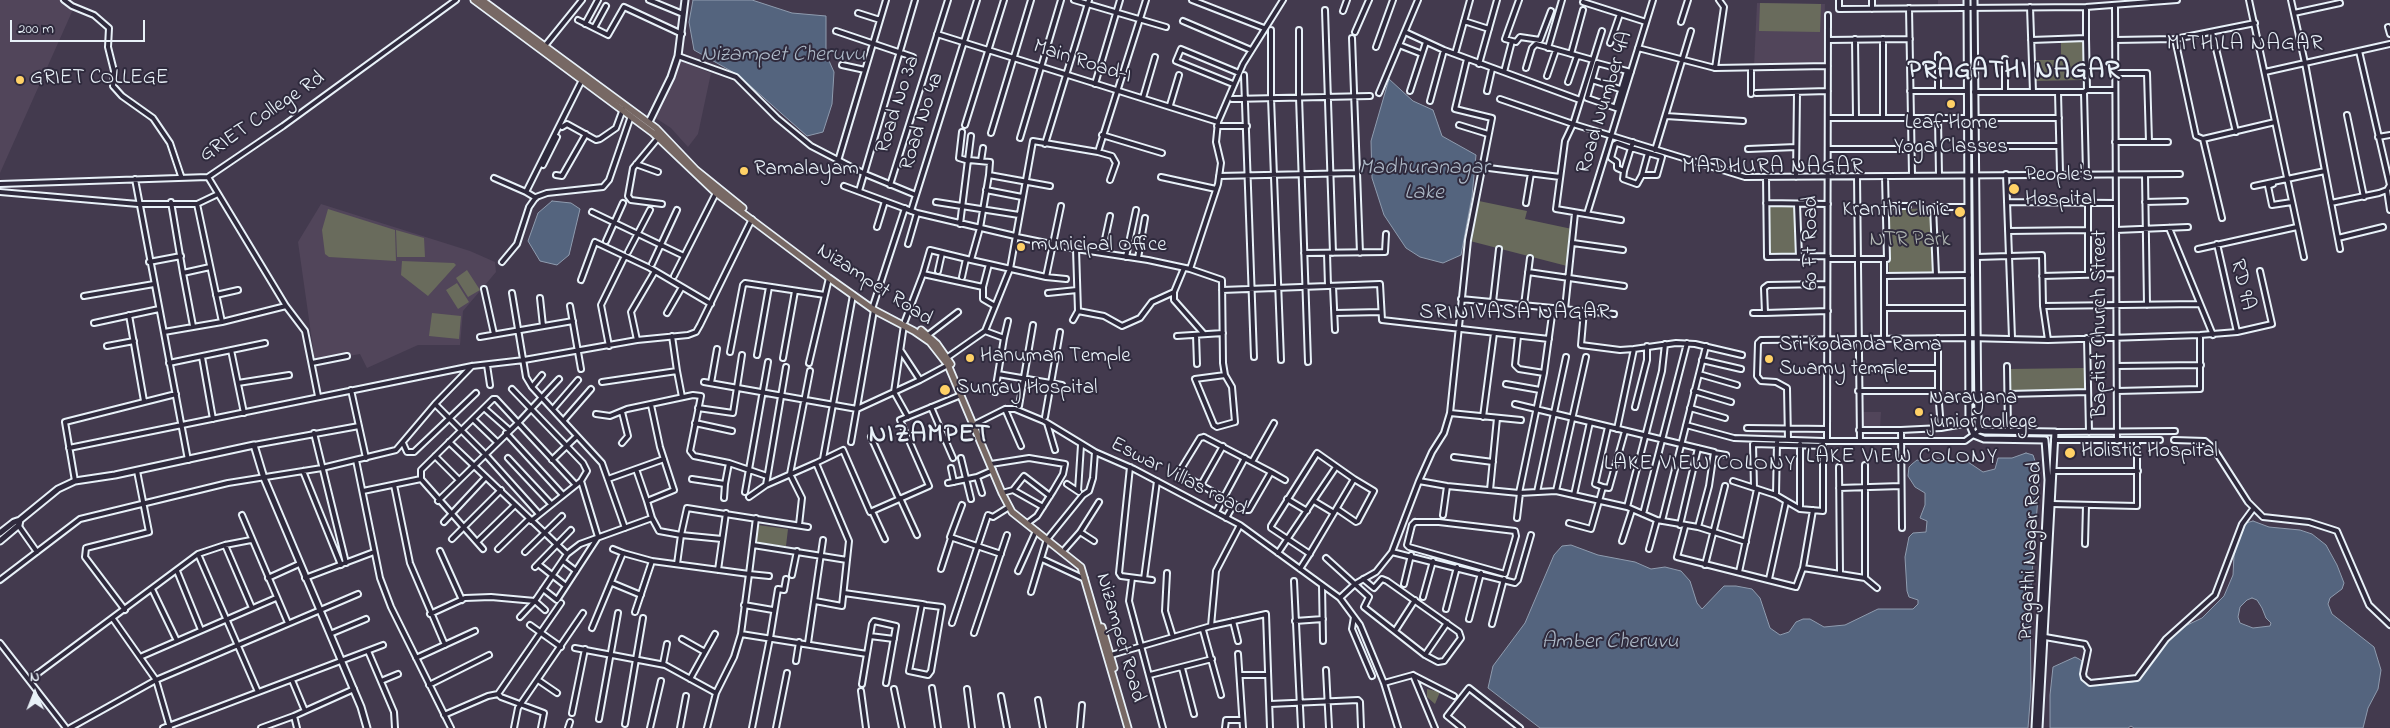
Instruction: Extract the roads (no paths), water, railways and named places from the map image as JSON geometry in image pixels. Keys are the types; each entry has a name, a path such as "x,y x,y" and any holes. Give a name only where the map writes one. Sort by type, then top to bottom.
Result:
{"main road":[{"name":"Nizampet Road","path":"474,0 649,122 716,193 874,308"},
{"name":"Nizampet Road","path":"482,0 582,80 671,147 696,170 829,278 874,308 928,334 948,357 1009,507 1036,531 1065,549 1082,566 1111,655 1129,728"},
{"path":"649,122 671,77 678,56 685,0"},
{"path":"1967,0 1968,308 1970,423 1974,435"},
{"path":"1974,0 1977,338 1980,430"},
{"name":"Nizampet Road","path":"904,323 925,337 948,365 975,424"},
{"name":"Pragathi Nagar Road","path":"1980,430 2054,432 2052,504 2039,728"},
{"path":"2045,432 2045,440 2054,440"},
{"name":"Pragathi Nagar Road","path":"1974,435 1984,439 2045,440 2048,480 2035,728"},
{"path":"0,533 18,522 58,490 75,481 188,460 254,445 264,478 299,564 354,689 367,728"},
{"name":"Nizampet Road","path":"1004,492 1017,513 1082,566 1129,728"},
{"path":"0,541 18,522"}],"street":[{"path":"64,0 72,6 94,15 108,28 108,47 114,71 113,86 122,96 153,118 170,143 181,176"},
{"name":"GRIET College Rd","path":"0,184 181,176 208,177 283,126 456,0"},
{"path":"542,48 582,0"},
{"path":"585,24 598,0"},
{"path":"649,0 683,14"},
{"path":"838,161 886,0"},
{"path":"859,191 915,0"},
{"name":"Road No 3a","path":"890,185 948,0"},
{"name":"Road No 4a","path":"911,210 977,0"},
{"path":"965,125 1004,0"},
{"path":"991,133 1031,0"},
{"path":"1020,138 1061,0"},
{"path":"1074,0 1088,2 1139,20 1166,27"},
{"path":"1095,84 1120,0"},
{"path":"1098,152 1146,0"},
{"path":"1192,0 1200,1 1264,28"},
{"path":"1190,269 1219,176 1221,163 1216,142 1218,124 1239,72 1264,28 1283,0"},
{"path":"1343,11 1346,0"},
{"path":"1355,32 1369,0"},
{"path":"1376,47 1393,0"},
{"path":"1379,93 1418,0"},
{"path":"1455,54 1470,0"},
{"path":"1480,64 1497,0"},
{"path":"1519,0 1505,36 1512,41 1516,42 1521,37 1540,40 1552,11"},
{"path":"1548,48 1562,0"},
{"name":"Road Number 4A","path":"1587,214 1611,135 1617,108 1653,0"},
{"path":"1681,22 1688,0"},
{"path":"1715,68 1724,7 1719,0"},
{"path":"1839,0 1839,9 2086,7 2177,0"},
{"path":"1872,0 1872,8"},
{"path":"2009,0 2009,7"},
{"path":"2038,0 2038,7"},
{"path":"2071,0 2071,7"},
{"path":"2249,0 2304,257"},
{"path":"2291,0 2305,63 2340,249"},
{"path":"1045,144 1088,2"},
{"path":"1583,2 1592,2 1620,14 1646,22"},
{"path":"2294,14 2340,3"},
{"path":"594,28 606,6"},
{"name":"Baptist Church Street","path":"2115,6 2117,441"},
{"path":"578,20 606,35 609,34 624,7 682,34"},
{"path":"2030,7 2033,92"},
{"path":"2086,7 2086,173"},
{"path":"1909,8 1912,175"},
{"path":"1325,10 1333,254"},
{"path":"1571,54 1583,10"},
{"path":"858,13 880,20"},
{"path":"1610,43 1620,14"},
{"name":"60 Ft Road","path":"1813,510 1823,511 1824,442 1827,429 1828,15"},
{"path":"1183,21 1251,50"},
{"path":"1464,21 1489,29"},
{"path":"2115,40 2175,39 2255,22"},
{"path":"2388,27 2390,34"},
{"path":"1271,30 1271,98 1281,360"},
{"path":"1299,30 1299,97 1308,362"},
{"path":"836,31 913,57"},
{"path":"1602,31 1573,124 1565,141 1556,209 1621,220"},
{"path":"1655,150 1691,31"},
{"path":"1405,32 1492,69 1580,100"},
{"path":"2212,32 2236,132"},
{"name":"Main Road-I","path":"938,34 987,51 1015,57 1095,84 1170,105 1218,124 1247,126"},
{"path":"1352,38 1360,253"},
{"path":"2031,40 2086,38"},
{"path":"1855,39 1856,118"},
{"path":"1883,39 1883,118"},
{"path":"1828,40 1910,39"},
{"path":"2175,39 2196,136 2202,140 2222,218"},
{"path":"1504,72 1512,41"},
{"path":"1410,91 1426,42"},
{"path":"2265,72 2390,44"},
{"path":"1399,45 1422,54"},
{"path":"1526,68 1533,45 1593,60"},
{"path":"1638,48 1682,61 1715,68 1828,66"},
{"path":"1233,84 1176,61 1181,49 1239,72"},
{"path":"1430,101 1444,50"},
{"path":"1547,76 1556,50"},
{"path":"2358,51 2390,185 2387,190 2390,210"},
{"path":"1938,55 1938,91"},
{"path":"678,56 736,77 776,118 811,146 865,174 916,196"},
{"path":"1568,82 1577,56"},
{"path":"1143,98 1155,57"},
{"path":"1340,598 1355,584 1376,572 1392,552 1419,481 1432,452 1444,433 1450,413 1457,329 1468,240 1492,118 1455,109 1467,59"},
{"path":"2005,59 2005,92"},
{"path":"1617,108 1587,100 1598,62 1629,72"},
{"path":"842,64 865,70"},
{"path":"1751,68 1753,94 1828,91"},
{"path":"1487,91 1492,69"},
{"path":"2116,73 2147,73 2149,142"},
{"path":"1170,105 1179,75"},
{"path":"1244,75 1254,357"},
{"path":"526,192 582,80"},
{"path":"1592,80 1623,90"},
{"path":"1974,92 2115,90"},
{"path":"1910,91 1967,91"},
{"path":"1796,177 1797,92"},
{"path":"2058,92 2060,173"},
{"path":"1232,99 1370,96"},
{"path":"1500,99 1633,142 1662,157 1657,175 1642,175"},
{"path":"543,165 563,124 567,124 596,140 616,128 623,109"},
{"path":"2347,115 2364,197"},
{"path":"502,262 517,244 529,207 536,198 547,193 603,188 609,180 631,116"},
{"path":"1666,116 1743,121"},
{"path":"1828,118 1968,118"},
{"path":"1938,118 1939,175"},
{"path":"1975,118 2059,118"},
{"path":"2202,140 2275,122"},
{"path":"1460,125 1488,134"},
{"path":"962,132 959,158 990,162 980,228 962,276"},
{"path":"556,175 562,176 586,134"},
{"path":"1102,135 1162,153"},
{"path":"2378,137 2390,135"},
{"path":"960,224 971,136"},
{"path":"658,138 630,174 628,198 662,204"},
{"path":"948,357 984,331 1010,269 1033,142 1107,154 1116,160 1110,180"},
{"path":"1633,142 1623,179 1637,184 1642,175 1649,150"},
{"path":"2115,142 2168,142"},
{"path":"1624,171 1617,168 1618,162 1611,158 1614,144 1617,143 1631,148 1655,150 1745,178 2060,173 2180,174"},
{"path":"1975,146 2059,146"},
{"path":"1748,149 1796,147"},
{"path":"981,161 983,148"},
{"path":"1828,149 1938,149"},
{"path":"636,164 658,172"},
{"path":"1481,167 1560,177"},
{"path":"2254,186 2325,172"},
{"path":"1219,176 1358,173"},
{"path":"1526,203 1531,173"},
{"path":"2006,174 2012,338"},
{"path":"989,175 1050,186"},
{"path":"2145,175 2147,305"},
{"path":"1857,176 1860,259 1858,391 1860,441"},
{"path":"1766,177 1766,257 1888,259 1885,176"},
{"path":"208,177 286,306 304,331 318,396"},
{"path":"1161,177 1216,189"},
{"path":"494,178 536,198"},
{"path":"135,179 138,204 183,425 188,460"},
{"path":"2287,180 2269,185 2272,205 2292,202"},
{"path":"844,186 917,213 960,224 1076,249 1138,258 1190,269 1222,280 1225,375 1232,387 1235,422 1217,427 1195,379 1225,375"},
{"path":"986,190 1022,197"},
{"path":"2331,203 2364,197 2387,190"},
{"path":"0,192 138,204 171,202 197,204 218,194"},
{"path":"674,276 716,193"},
{"path":"877,227 885,201"},
{"path":"2146,202 2185,201"},
{"path":"171,202 193,326"},
{"path":"936,202 1019,215"},
{"path":"2008,202 2116,203"},
{"path":"606,241 623,203"},
{"path":"1766,203 1828,204"},
{"path":"2088,203 2088,274"},
{"path":"197,204 222,322"},
{"path":"1797,204 1799,257"},
{"path":"1046,277 1061,206"},
{"path":"1886,206 1908,206"},
{"path":"1936,275 1933,207 1968,207"},
{"path":"851,442 874,308 904,208"},
{"path":"628,252 650,210"},
{"path":"652,264 677,210"},
{"path":"1126,257 1136,210"},
{"path":"592,212 684,256"},
{"path":"908,244 917,213"},
{"path":"1565,309 1575,213"},
{"path":"1102,253 1110,216"},
{"path":"69,448 472,366 524,360 637,340 696,332 752,218"},
{"path":"1138,258 1145,218"},
{"path":"2116,230 2188,227"},
{"path":"2198,249 2297,227"},
{"path":"2338,238 2383,227"},
{"path":"2169,228 2213,335"},
{"path":"2008,231 2088,230"},
{"path":"1304,253 1385,252 1386,234"},
{"path":"582,280 595,242 655,271 710,304"},
{"path":"1573,243 1623,250"},
{"name":"RD 9A","path":"2217,244 2237,332"},
{"path":"1073,320 1078,311 1076,249"},
{"path":"908,417 894,392 904,323 930,250 1046,277 1066,279"},
{"path":"1493,302 1499,250"},
{"path":"938,272 942,253"},
{"path":"1327,254 1328,286"},
{"path":"1977,257 2042,255 2043,306 2048,340"},
{"path":"149,262 181,256"},
{"path":"609,346 601,304 625,256"},
{"path":"1524,305 1530,258"},
{"path":"1884,259 1884,339"},
{"path":"988,264 983,286 983,299 995,306"},
{"path":"183,273 210,267"},
{"path":"1184,268 1174,292 1177,305 1204,334"},
{"path":"637,340 631,312 655,271"},
{"path":"1788,440 1788,390 1776,382 1758,379 1758,343 1761,340 2012,338 2048,340 2200,336 2237,332 2272,324 2260,271"},
{"path":"1528,272 1624,286"},
{"path":"923,274 983,286"},
{"path":"2042,276 2116,274"},
{"path":"1884,276 1969,275"},
{"path":"809,364 829,278"},
{"path":"730,352 745,283 825,295"},
{"path":"84,296 154,284"},
{"path":"1222,290 1380,284 1382,320 1549,339"},
{"path":"1765,313 1765,286 1827,284"},
{"path":"1333,286 1335,330"},
{"path":"667,313 682,287"},
{"path":"757,356 769,287"},
{"path":"484,289 494,334"},
{"path":"216,295 238,290"},
{"path":"1048,293 1077,290"},
{"path":"783,358 795,291"},
{"path":"1078,311 1104,316 1122,326 1140,318 1152,302 1174,292"},
{"path":"512,293 526,377 542,398 596,454 608,479 625,528"},
{"path":"823,459 853,295"},
{"path":"540,298 543,326"},
{"path":"1461,299 1614,314"},
{"path":"2043,306 2200,304"},
{"path":"164,332 222,322 286,306"},
{"path":"570,306 581,369"},
{"path":"1517,518 1520,493 1544,373 1553,308"},
{"path":"1884,308 1968,308"},
{"path":"94,323 159,309"},
{"path":"1584,311 1581,344 1620,350 1687,343 1742,355"},
{"path":"1753,313 1828,311"},
{"path":"928,334 958,312"},
{"path":"1335,313 1381,312"},
{"path":"129,315 144,401"},
{"path":"480,337 572,320"},
{"path":"995,392 1008,321"},
{"path":"1019,406 1033,325"},
{"path":"984,331 1004,338"},
{"path":"1045,417 1060,332"},
{"path":"1483,416 1494,332"},
{"path":"1177,336 1223,333"},
{"path":"1196,335 1196,364"},
{"path":"672,336 682,397"},
{"path":"1518,336 1515,365 1519,369 1544,373"},
{"path":"2117,391 2199,389 2201,365 2200,336"},
{"path":"1938,338 1938,391 1941,428"},
{"path":"2087,338 2089,432"},
{"path":"108,346 134,341"},
{"path":"169,363 265,343"},
{"path":"1643,514 1664,439 1687,343"},
{"path":"1627,506 1662,371 1665,344"},
{"path":"1635,407 1647,360 1647,346"},
{"path":"1650,549 1668,496 1706,346"},
{"path":"711,383 717,349"},
{"path":"1617,429 1634,349"},
{"path":"231,350 244,413"},
{"path":"900,350 920,380"},
{"path":"698,408 732,413 742,355"},
{"path":"312,363 347,356"},
{"path":"202,357 213,419"},
{"path":"1537,492 1566,357"},
{"path":"1556,491 1586,357"},
{"path":"1702,360 1741,369"},
{"path":"745,492 768,362"},
{"path":"488,364 490,384"},
{"path":"704,382 857,409 948,365"},
{"path":"2117,366 2201,365"},
{"path":"0,580 80,520 228,483 322,468 396,450 435,404 472,366"},
{"path":"2007,366 2008,431"},
{"path":"766,485 786,367"},
{"path":"1859,368 1938,368"},
{"path":"602,382 677,370"},
{"path":"799,524 802,498 790,474 810,371"},
{"path":"998,374 1062,385"},
{"path":"1699,374 1737,385"},
{"path":"238,383 289,375"},
{"path":"532,386 542,375"},
{"path":"438,500 496,442 518,423 559,379"},
{"path":"553,409 578,380"},
{"path":"1506,384 1540,390"},
{"path":"498,549 530,520 581,481 587,474 587,469 512,389"},
{"path":"564,420 591,389"},
{"path":"351,390 366,458"},
{"path":"1694,391 1731,402"},
{"path":"1858,391 1938,391"},
{"path":"2008,394 2088,392"},
{"path":"403,441 407,452 414,452 476,393"},
{"path":"75,481 65,427 68,420 176,394"},
{"path":"872,511 929,486 900,420 961,395"},
{"path":"596,414 610,416 682,397 701,396 690,451 694,456 729,462 767,476"},
{"path":"483,549 420,479 421,470 493,399 496,399 575,484"},
{"path":"435,404 486,454 539,514"},
{"path":"1515,404 1726,455"},
{"path":"647,501 674,490 650,406"},
{"path":"930,407 953,458"},
{"path":"484,408 563,495"},
{"path":"1690,408 1725,418"},
{"path":"975,424 1005,409 1021,446"},
{"name":"Eswar Villas road","path":"1005,409 1015,409 1048,423 1094,452 1157,481 1240,525 1340,598 1360,625 1384,683 1398,728"},
{"path":"622,412 628,436 622,442"},
{"path":"1450,413 1520,420"},
{"path":"1490,490 1497,418"},
{"path":"473,419 496,442"},
{"path":"1574,495 1590,422"},
{"path":"695,423 732,431"},
{"path":"1048,423 1055,450"},
{"path":"1252,462 1274,423"},
{"path":"1859,430 1941,428 1970,423"},
{"path":"1686,425 1734,438 1800,444 1860,441 1965,440 1980,430"},
{"path":"254,445 359,426"},
{"path":"1608,427 1595,484 1603,487 1610,488 1625,431"},
{"path":"1747,428 1827,429"},
{"path":"1901,430 1900,486 1902,528"},
{"path":"2054,432 2175,431"},
{"path":"314,433 346,562"},
{"path":"552,460 578,436"},
{"path":"871,437 917,535"},
{"path":"1271,472 1249,510 1245,510 1183,475 1181,468 1200,438 1204,437 1245,458 1271,472 1285,480"},
{"path":"1739,572 1755,488 1753,444 1788,440 1824,442"},
{"path":"2054,440 2160,440"},
{"path":"2174,440 2205,441 2214,449 2253,509 2263,517 2309,522 2338,531 2369,605 2390,625"},
{"path":"2052,504 2137,506 2137,441"},
{"path":"449,442 567,554"},
{"path":"1776,495 1777,442"},
{"path":"1800,444 1800,509"},
{"path":"1078,491 1081,445"},
{"path":"1201,486 1222,446"},
{"path":"1680,525 1698,448"},
{"path":"749,497 766,485 844,450 870,512 872,511 885,539"},
{"path":"1031,592 1048,538 1083,494 1092,487 1094,452"},
{"path":"1310,554 1271,528 1271,526 1316,453 1374,491 1356,522 1337,509"},
{"path":"1698,527 1714,453"},
{"path":"435,456 459,480"},
{"path":"1454,457 1493,462"},
{"path":"508,458 551,504"},
{"path":"961,458 971,499"},
{"path":"948,483 977,477 993,465 1029,458 1065,464 1063,474 1050,496 1037,516 1029,522"},
{"path":"1216,512 1245,458"},
{"path":"608,479 664,459"},
{"path":"356,460 380,578 391,607 451,728"},
{"path":"724,498 729,462"},
{"path":"815,601 842,606 849,541 816,462"},
{"path":"1865,465 1865,578"},
{"path":"1278,553 1336,467"},
{"path":"1839,467 1840,573"},
{"path":"951,468 954,482"},
{"path":"636,469 652,518 659,531 722,539"},
{"path":"1130,469 1119,575 1152,580"},
{"path":"125,610 85,557 86,548 146,534 150,529 137,470"},
{"path":"303,471 341,565"},
{"path":"2053,471 2138,471"},
{"path":"1014,490 1024,476 1050,496"},
{"path":"444,522 486,477"},
{"path":"977,477 982,493"},
{"path":"363,491 420,479"},
{"path":"692,479 725,484"},
{"path":"1300,569 1354,479"},
{"path":"543,590 557,600 598,536 581,481"},
{"path":"1144,579 1157,481"},
{"path":"1419,481 1447,486 1520,493 1556,491 1600,502 1627,506 1632,510 1660,521 1688,527 1698,527 1746,542"},
{"path":"1688,527 1677,557 1768,579 1796,588 1803,568 1813,510 1800,509 1776,495 1733,481"},
{"path":"1067,484 1083,494"},
{"path":"394,485 410,563 430,614 445,645"},
{"path":"1442,514 1447,486"},
{"path":"1705,565 1725,486"},
{"path":"1839,488 1900,486"},
{"path":"1569,523 1591,530 1603,487"},
{"path":"452,539 501,490"},
{"path":"1004,492 1014,490 1043,507"},
{"path":"1287,499 1307,511"},
{"path":"1314,501 1334,513"},
{"path":"1065,549 1080,532 1099,502"},
{"path":"1768,579 1786,502"},
{"path":"1226,518 1234,504"},
{"path":"476,542 515,505"},
{"path":"941,569 962,505"},
{"path":"2085,544 2086,505"},
{"path":"677,564 685,511 690,507 808,526"},
{"path":"952,623 988,516 993,517 1009,507"},
{"path":"2045,637 2085,644 2088,650 2083,674 2084,678 2090,683 2137,678 2166,639 2215,595 2242,524 2253,509"},
{"path":"1622,540 1632,510"},
{"path":"718,570 726,513"},
{"path":"242,515 251,540 288,623"},
{"path":"525,552 562,516"},
{"path":"520,617 535,601 567,554 585,540 652,518"},
{"path":"707,728 716,693 734,657 742,634 756,518"},
{"path":"18,522 37,552"},
{"path":"1415,522 1439,522 1516,533 1507,572 1504,575 1409,547 1407,545 1410,535 1415,522"},
{"path":"1211,626 1216,570 1240,525"},
{"path":"566,586 536,566 571,530"},
{"path":"1018,571 1036,531"},
{"path":"1080,532 1094,541"},
{"path":"1400,532 1410,535"},
{"path":"974,632 1007,535"},
{"path":"1392,552 1433,560 1513,582 1518,580 1531,535"},
{"path":"952,538 1001,554"},
{"path":"29,680 198,554 225,545 251,540"},
{"path":"808,643 823,540"},
{"path":"225,545 252,608"},
{"path":"753,545 847,560"},
{"path":"613,549 652,561 769,576"},
{"path":"440,551 462,600"},
{"path":"792,575 796,551"},
{"path":"305,578 374,552"},
{"path":"592,628 623,553"},
{"path":"198,554 258,692"},
{"path":"1382,555 1387,558"},
{"path":"1404,584 1411,555"},
{"path":"1326,558 1369,597"},
{"path":"1042,559 1085,579"},
{"path":"1424,597 1433,560"},
{"path":"635,612 652,561"},
{"path":"563,562 576,571"},
{"path":"268,578 299,564"},
{"path":"1446,609 1457,567"},
{"path":"1803,568 1865,578 1877,588"},
{"path":"177,571 201,630"},
{"path":"1167,573 1165,611 1173,637"},
{"path":"1469,619 1481,573"},
{"path":"1132,578 1129,601 1163,728"},
{"path":"752,728 778,590 784,590 786,579"},
{"path":"1363,579 1374,588"},
{"path":"1384,579 1459,632 1461,638 1443,662 1438,662 1425,655 1364,607 1369,597 1380,580 1384,579"},
{"path":"1492,624 1504,579"},
{"path":"1294,581 1301,728"},
{"path":"612,583 641,595"},
{"path":"1322,585 1324,641"},
{"path":"152,589 177,641"},
{"path":"844,593 922,604 942,607 931,671 928,675 909,671 922,604"},
{"path":"70,728 156,680 358,594"},
{"path":"430,614 462,600 491,597 535,601 545,610"},
{"path":"140,657 276,598"},
{"path":"1395,631 1415,600"},
{"path":"444,715 467,704 498,694 562,603"},
{"path":"744,605 774,610"},
{"path":"514,728 521,704 583,613"},
{"path":"599,719 618,613"},
{"path":"1111,655 1233,620 1266,614 1268,616 1270,728"},
{"path":"1354,616 1352,629 1372,676"},
{"path":"625,724 643,618"},
{"path":"113,619 156,680 170,727"},
{"path":"330,634 366,619"},
{"path":"1295,621 1323,619"},
{"path":"1233,620 1238,642"},
{"path":"862,684 874,621 896,625 886,683"},
{"path":"1425,655 1447,624"},
{"path":"530,625 561,647"},
{"path":"1202,630 1221,695"},
{"path":"416,658 475,631"},
{"path":"690,678 715,634"},
{"path":"742,634 808,643 867,654"},
{"path":"870,636 894,639"},
{"path":"682,639 705,652"},
{"path":"796,662 799,642"},
{"path":"0,643 66,728"},
{"path":"663,664 667,644"},
{"path":"163,728 170,727 383,645"},
{"path":"575,648 663,664 716,693"},
{"path":"572,713 585,649"},
{"path":"368,651 396,718 395,728"},
{"path":"1238,654 1242,728"},
{"path":"429,685 489,655"},
{"path":"1150,675 1212,659"},
{"path":"1182,668 1194,714"},
{"path":"1326,670 1329,728"},
{"path":"776,728 787,673"},
{"path":"381,681 398,674"},
{"path":"1240,676 1268,675"},
{"path":"1413,675 1435,728"},
{"path":"1384,683 1413,675 1454,696"},
{"path":"292,680 305,711"},
{"path":"538,680 557,693"},
{"path":"650,728 661,681"},
{"path":"894,688 902,728"},
{"path":"932,688 938,728"},
{"path":"1462,728 1447,716 1469,688 1520,728"},
{"path":"261,728 294,716 354,689"},
{"path":"968,690 972,728"},
{"path":"861,692 866,728"},
{"path":"498,694 501,698 544,713 541,728"},
{"path":"680,728 686,696"},
{"path":"1002,696 1007,728"},
{"path":"1038,700 1043,728"},
{"path":"1270,704 1360,702 1361,728"},
{"path":"1080,728 1082,705"},
{"path":"294,716 297,728"},
{"path":"1225,728 1226,720 1242,720"},
{"path":"568,728 570,722"}],"water":[{"name":"Nizampet Cheruvu","path":"693,0 752,0 792,13 826,16 826,54 834,72 832,104 823,132 807,136 738,75 694,50 689,22"},
{"name":"Madhuranagar Lake","path":"1389,79 1413,101 1433,110 1442,136 1476,155 1472,196 1461,255 1443,263 1420,257 1406,248 1384,215 1372,178 1371,141"},
{"path":"552,201 571,203 580,209 569,255 557,265 540,261 528,241 538,213"},
{"name":"Amber Cheruvu","path":"2026,453 2033,455 2039,484 2030,600 2031,690 2028,728 1540,728 1488,688 1493,666 1525,623 1554,555 1562,546 1571,545 1598,555 1635,562 1651,569 1665,567 1681,571 1690,581 1697,603 1702,609 1724,586 1752,589 1760,598 1770,628 1780,635 1789,632 1796,622 1803,619 1810,619 1824,627 1845,625 1878,609 1913,609 1918,604 1918,600 1909,597 1907,591 1905,557 1909,537 1913,533 1926,532 1927,521 1920,518 1925,505 1925,493 1915,487 1908,476 1909,467 1912,464 1917,460 1928,462 1938,458 1950,462 1968,462 1983,472 1995,469 1998,458 2012,458"},
{"path":"2253,521 2269,527 2300,530 2312,534 2326,545 2344,583 2342,589 2330,598 2328,604 2332,614 2374,647 2381,670 2378,689 2368,708 2363,728 2134,728 2131,726 2128,728 2050,728 2050,695 2053,667 2075,657 2082,661 2080,669 2083,680 2090,685 2133,682 2142,677 2167,640 2176,634 2179,629 2202,618 2224,596 2233,575 2234,555 2246,523","holes":["2252,598 2257,600 2266,618 2271,623 2270,626 2253,628 2240,623 2238,617 2240,607 2247,600"]}],"place":[{"name":"GRIET COLLEGE","path":"20,80"},
{"name":"Leaf Home Yoga Classes","path":"1951,104"},
{"name":"Ramalayam","path":"744,171"},
{"name":"People's Hospital","path":"2014,189"},
{"name":"Kranthi Clinic","path":"1960,212"},
{"name":"municipal Office","path":"1021,247"},
{"name":"Hanuman Temple","path":"970,358"},
{"name":"Sri Kodanda Rama Swamy temple","path":"1769,359"},
{"name":"Sunray Hospital","path":"945,390"},
{"name":"Narayana junior college","path":"1919,412"},
{"name":"Holistic Hospital","path":"2070,453"}],"district":[{"name":"MITHILA NAGAR","path":"2245,45"},
{"name":"PRAGATHI NAGAR","path":"2014,73"},
{"name":"MADHURA NAGAR","path":"1773,168"},
{"name":"SRINIVASA NAGAR","path":"1515,314"},
{"name":"NIZAMPET","path":"930,437"},
{"name":"LAKE VIEW COLONY","path":"1902,458"},
{"name":"LAKE VIEW COLONY","path":"1700,465"}],"park label":[{"name":"NTR Park","path":"1910,242"}]}
